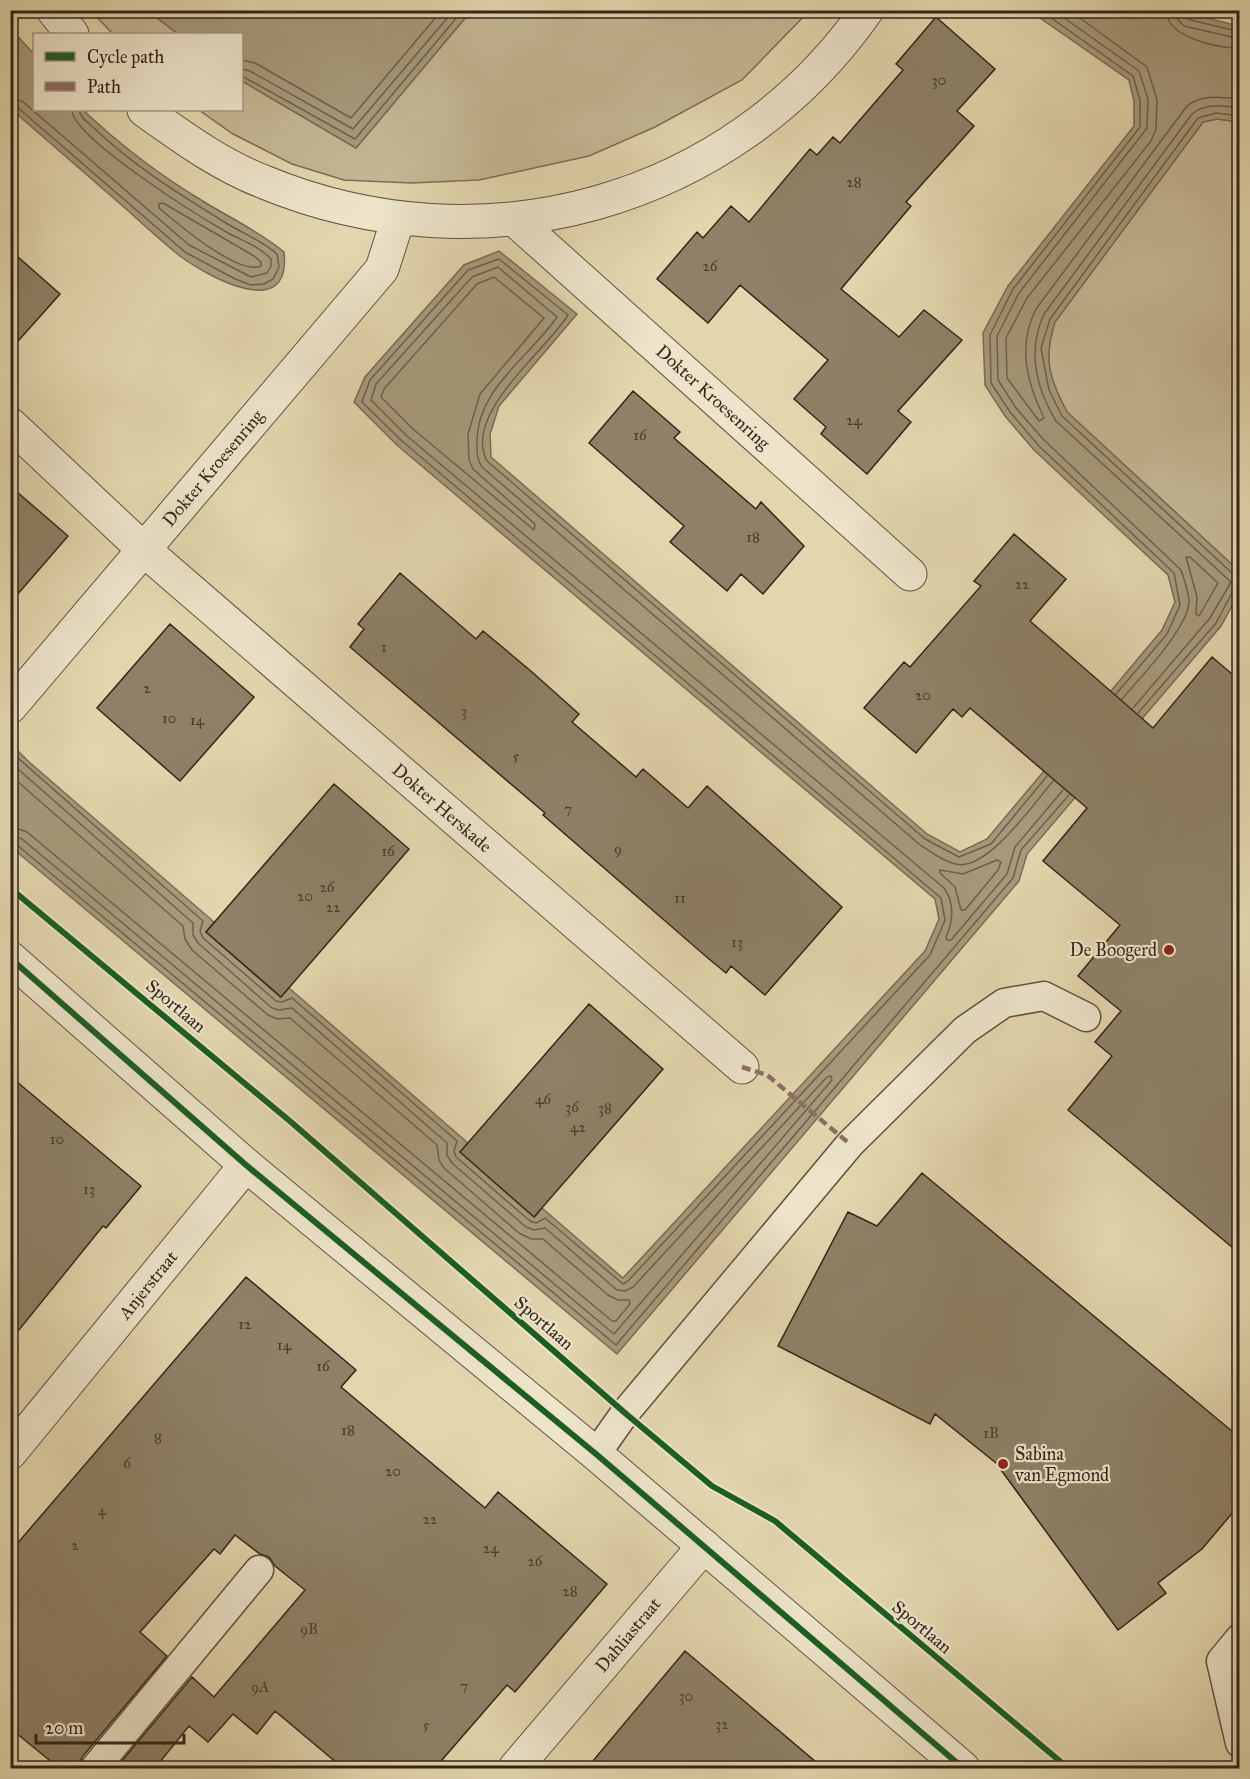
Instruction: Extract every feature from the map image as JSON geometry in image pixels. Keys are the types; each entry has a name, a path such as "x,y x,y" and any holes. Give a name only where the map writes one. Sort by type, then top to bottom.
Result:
{"street":[{"path":"53,10 71,33"},
{"path":"145,111 200,150 262,182 329,205 398,219 457,223 515,220 554,214 621,196 686,169 746,133 801,89 848,38 867,10"},
{"name":"Dokter Kroesenring","path":"10,707 382,269 398,219"},
{"name":"Dokter Kroesenring","path":"515,220 910,574"},
{"name":"Dokter Herskade","path":"10,424 143,549 742,1067"},
{"path":"10,958 246,1165 596,1454 963,1768"},
{"name":"Anjerstraat","path":"10,1453 246,1165"},
{"name":"Dahliastraat","path":"515,1768 704,1546"}],"lane":[{"path":"596,1454 625,1413 850,1144 965,1030 1004,1003 1044,996 1086,1017"},
{"path":"95,1768 259,1570"},
{"path":"1239,1638 1221,1661 1239,1743"}],"shaded area":[{"path":"91,11 148,11 177,33 112,33"},
{"path":"471,11 809,11 742,80 655,127 589,156 479,180 411,183 344,180 292,164 233,134 200,111 243,111 243,82 356,148"},
{"path":"1217,119 1239,122 1239,571 1067,412 1052,378 1049,358 1051,335 1055,322 1203,122"}],"water":[{"path":"148,11 471,11 356,148 243,82 243,33 177,33"},
{"path":"1030,11 1178,11 1239,26 1239,122 1217,119 1203,122 1055,322 1049,347 1049,358 1052,378 1067,412 1239,571 1239,593 1221,626 1027,854 1019,881 617,1354 11,847 10,743 214,922 206,932 280,997 289,988 468,1143 460,1152 535,1217 542,1208 623,1278 925,951 939,919 935,899 398,446 354,402 365,377 464,265 499,251 577,314 499,406 490,434 491,457 927,834 960,852 987,839 1162,630 1175,602 1168,575 1034,450 1005,416 985,385 983,333 1008,286 1134,126 1134,101 1129,80"},
{"path":"10,28 33,53 33,111 84,111 154,169 274,244 284,252 283,273 275,286 262,290 246,288 227,283 193,265 11,109"}],"building":[{"path":"936,17 995,69 957,111 974,126 906,202 911,206 841,289 899,337 924,310 962,340 898,411 911,422 867,474 821,434 826,427 794,399 828,360 740,285 708,323 657,279 697,232 703,238 731,206 749,222 810,149 817,155 833,137 840,143 903,70 896,64"},
{"path":"10,250 60,294 10,350"},
{"path":"633,391 680,432 674,438 756,509 761,502 804,546 763,594 741,574 727,591 670,542 684,526 589,443"},
{"path":"10,486 68,536 10,603"},
{"name":"De Boogerd","path":"1014,534 1066,579 1030,621 1153,728 1212,657 1239,680 1239,1253 1068,1110 1112,1056 1095,1042 1121,1011 1078,976 1120,925 1043,861 1087,808 970,708 962,717 953,709 916,753 864,708 904,662 910,667 981,586 974,581"},
{"path":"400,573 476,639 483,631 532,672 579,714 572,722 636,777 643,769 688,808 707,786 842,907 765,995 731,966 726,973 709,959 543,815 545,813 350,647 364,629 358,624"},
{"path":"170,624 254,697 180,781 97,708"},
{"path":"334,784 409,849 281,997 206,932"},
{"path":"589,1004 663,1069 534,1217 460,1152"},
{"path":"10,1076 141,1186 106,1228 103,1226 10,1341"},
{"path":"922,1173 1239,1437 1239,1505 1202,1549 1158,1583 1166,1593 1118,1630 996,1463 935,1414 930,1424 778,1346 848,1212 877,1226"},
{"path":"246,1277 356,1370 341,1387 485,1508 498,1492 607,1584 515,1692 507,1685 435,1768 343,1768 275,1711 257,1734 233,1714 208,1742 189,1726 155,1768 116,1768 192,1677 214,1697 305,1590 275,1566 269,1557 260,1554 235,1535 220,1554 214,1549 140,1632 167,1656 82,1757 79,1768 59,1768 10,1728 10,1552"},
{"path":"685,1651 757,1712 823,1768 587,1768"}],"marked path":[{"path":"742,1067 767,1075 850,1144"}],"cycle path":[{"name":"Sportlaan","path":"10,888 291,1122 712,1486 775,1521 1068,1768"},
{"path":"10,958 246,1165 596,1454 963,1768"}],"place":[{"name":"De Boogerd","path":"1169,950"},
{"name":"Sabina van Egmond","path":"1003,1464"}]}
